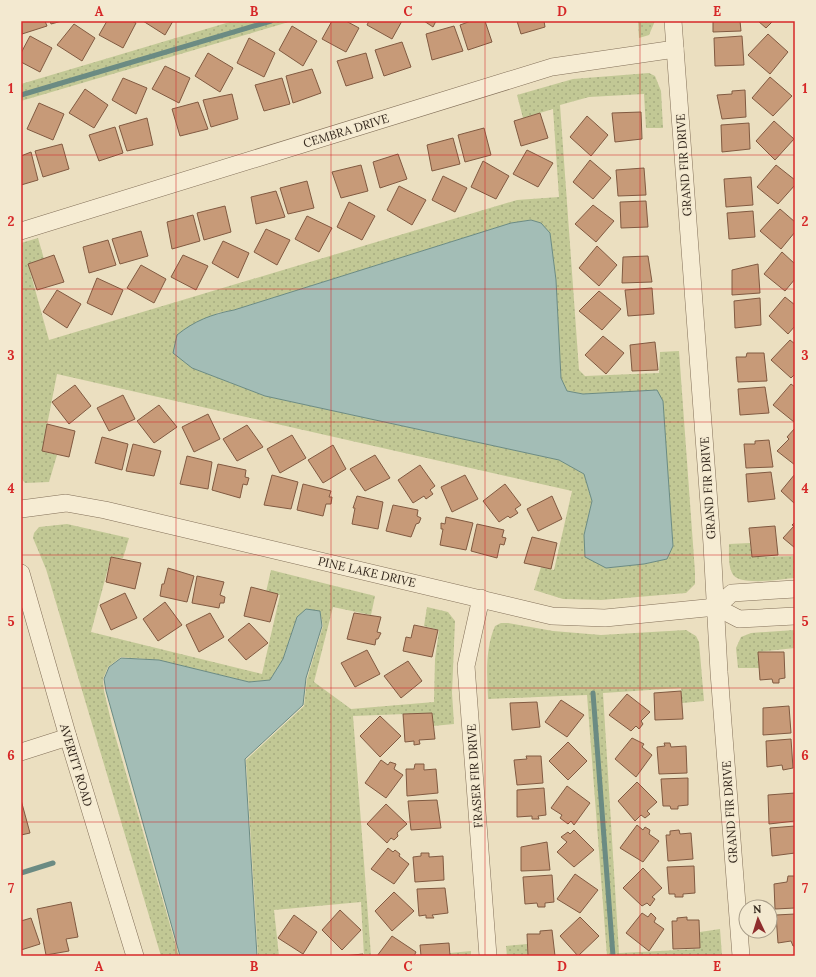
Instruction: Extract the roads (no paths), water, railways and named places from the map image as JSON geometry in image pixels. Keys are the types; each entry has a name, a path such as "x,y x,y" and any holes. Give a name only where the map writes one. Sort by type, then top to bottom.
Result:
{"street":[{"name":"GRAND FIR DRIVE","path":"673,21 716,607 719,672 741,956"},
{"name":"CEMBRA DRIVE","path":"21,231 552,67 675,49"},
{"name":"PINE LAKE DRIVE","path":"21,509 66,503 105,510 552,616 604,618 716,607"},
{"name":"AVERITT ROAD","path":"21,573 68,737 135,956"},
{"path":"795,589 732,593 716,607 739,619 795,616"},
{"name":"FRASER FIR DRIVE","path":"481,598 466,666 488,956"},
{"path":"21,752 68,737"}],"water":[{"path":"531,220 541,223 550,233 556,280 561,378 567,391 583,394 657,390 663,401 673,546 667,559 644,564 606,568 585,557 584,535 592,501 584,474 559,460 265,396 192,368 173,353 177,335 197,322 211,316 511,223"},
{"path":"306,609 320,611 322,626 306,678 303,705 245,759 257,956 180,956 106,691 104,679 109,667 121,658 159,660 249,682 270,680 283,659 297,617"}],"waterway":[{"path":"21,95 271,21"},
{"path":"593,693 613,956"},
{"path":"21,873 53,863"}]}
